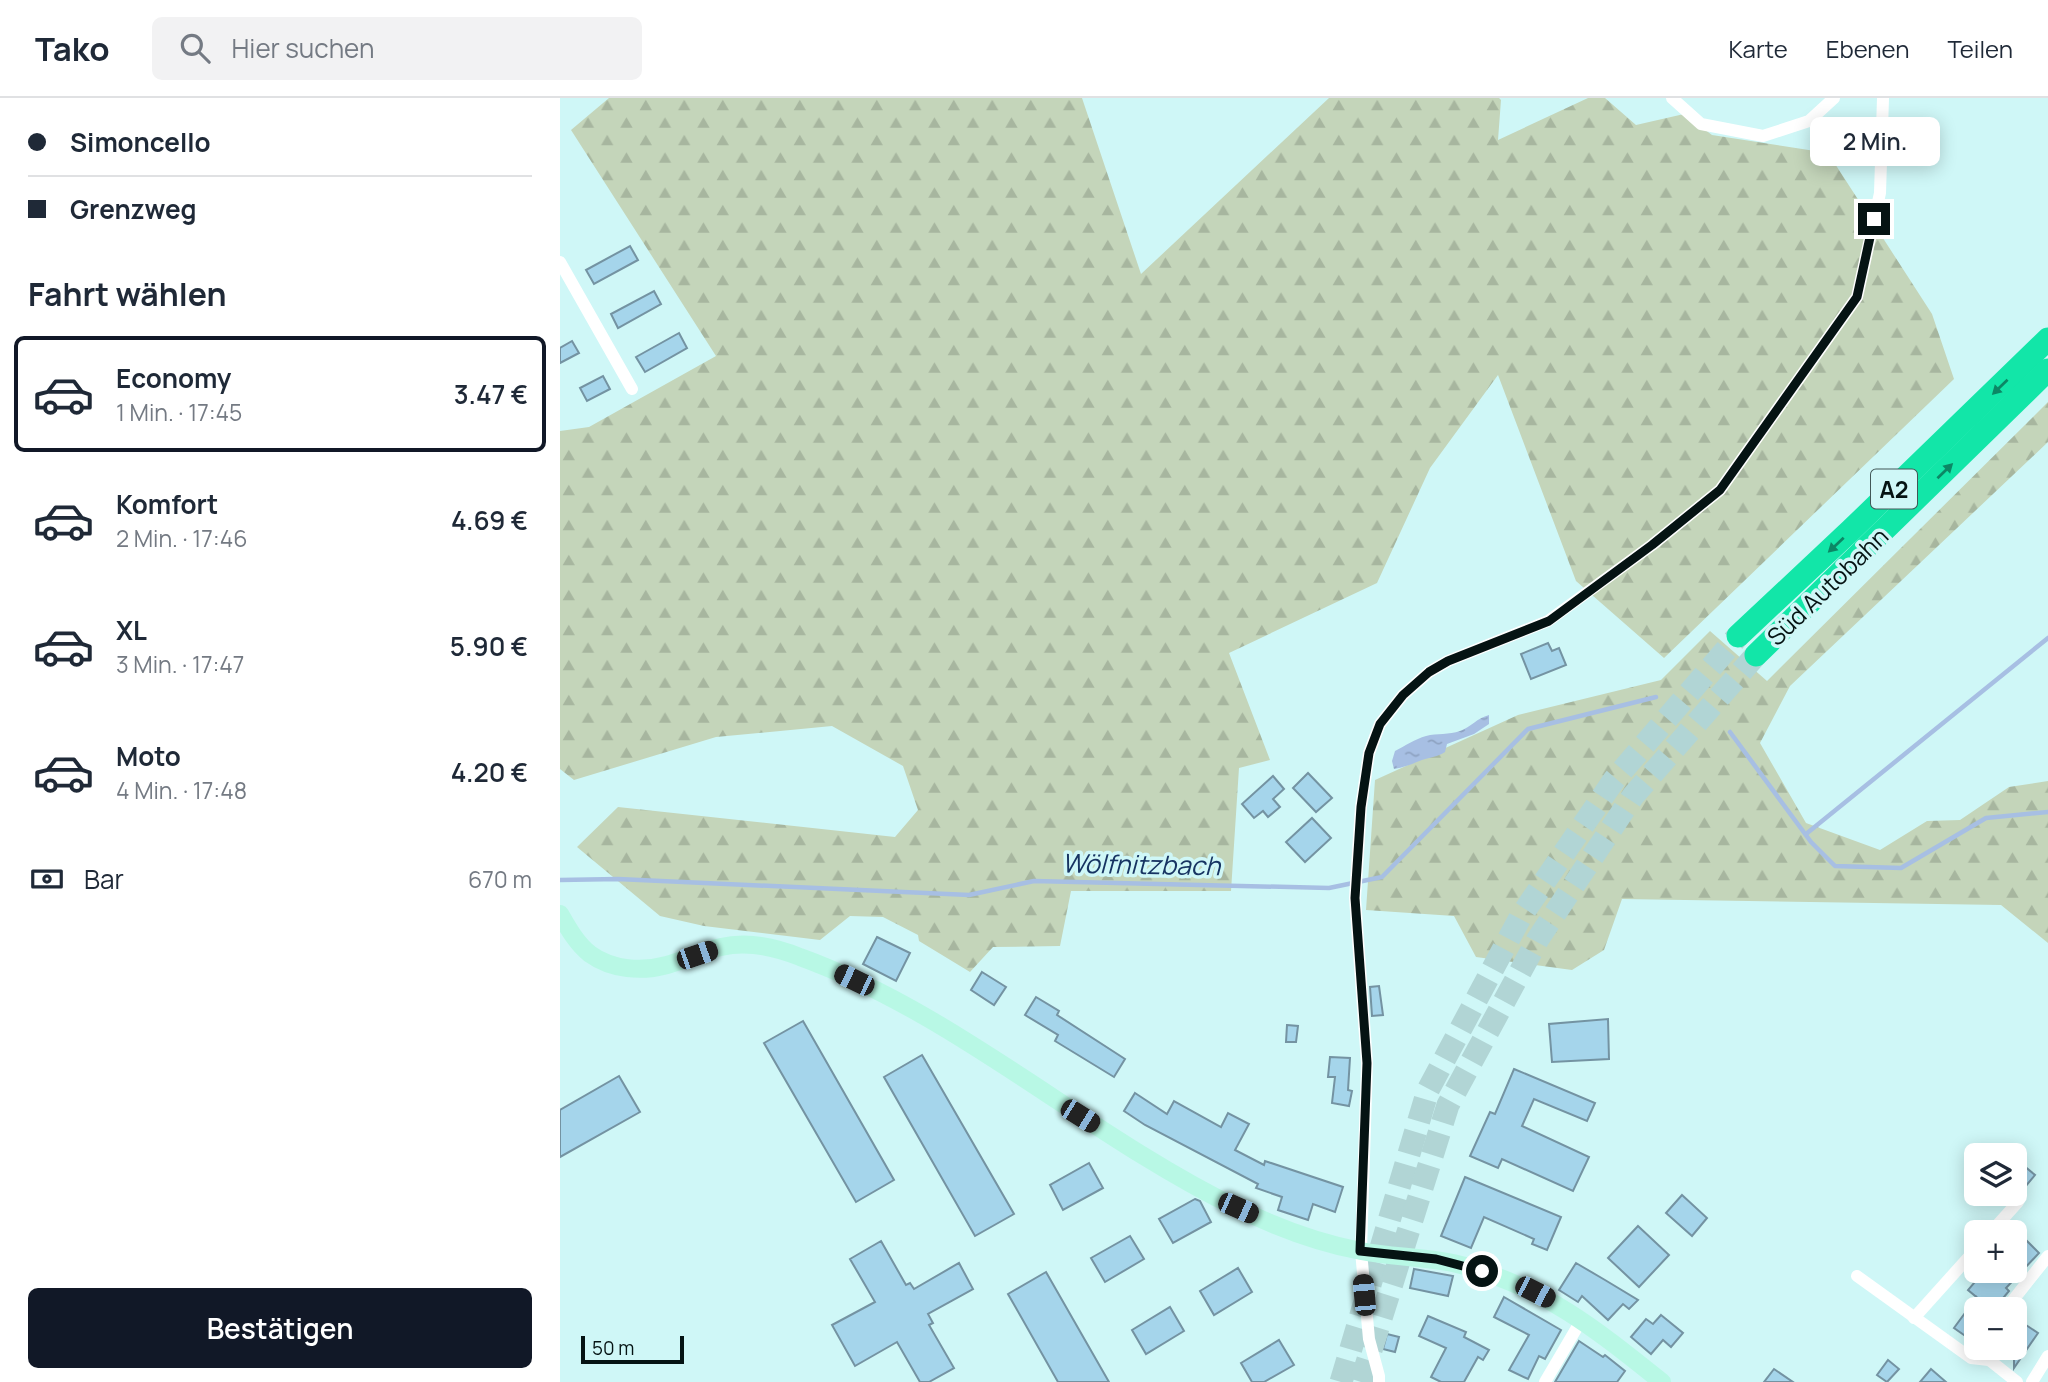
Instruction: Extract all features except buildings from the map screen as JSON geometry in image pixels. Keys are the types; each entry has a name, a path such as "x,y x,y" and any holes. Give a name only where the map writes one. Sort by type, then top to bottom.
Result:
{"highway":[{"name":"Süd Autobahn","path":"1738,636 2048,339"},
{"name":"Süd Autobahn","path":"1756,655 2048,370"}],"street":[{"path":"1672,98 1701,124 1763,135 1809,121 1834,98"},
{"path":"1379,1382 1369,1339 1360,1251 1367,1063 1355,898 1361,807 1369,753 1380,724 1403,695 1429,672 1448,661 1549,621 1652,545 1720,490 1857,297 1880,193 1883,98"},
{"path":"560,262 632,390"},
{"path":"560,914 573,936 590,954 612,965 638,970 665,965 721,947 749,945 772,948 834,970 935,1023 1178,1177 1284,1229 1360,1251 1436,1259 1501,1277 1535,1292 1582,1319 1662,1382"},
{"path":"2002,1220 2014,1206"},
{"path":"2016,1297 2048,1256"},
{"path":"1914,1318 1964,1262"},
{"path":"1857,1276 1964,1353"},
{"path":"1545,1382 1582,1319"},
{"path":"2032,1382 2048,1356"},
{"path":"1989,1360 2017,1382"}],"green space":[{"path":"609,98 1082,98 1141,274 1329,98 1499,98 1498,140 1588,98 1605,98 1636,125 1684,114 1712,135 1828,153 1932,314 1954,379 1664,658 1576,581 1498,375 1430,468 1377,583 1229,653 1270,760 1239,768 1231,891 1071,891 1060,946 993,947 970,972 919,941 918,935 883,917 850,916 820,940 704,926 660,916 577,847 618,807 895,837 918,810 903,766 832,726 716,737 574,780 560,769 560,431 589,427 716,356 571,130"},
{"path":"2048,402 2048,442 1790,686 1760,743 1806,823 1880,850 1927,821 1960,820 2009,787 2048,781 2048,943 2001,905 1622,899 1604,950 1572,970 1476,957 1454,916 1366,910 1375,780 1518,715 1661,680 1710,631 1767,681"}],"water":[{"path":"1489,715 1489,724 1474,734 1447,744 1445,752 1394,769 1392,761 1395,751 1426,736 1460,731"}],"waterway":[{"path":"1806,834 2048,638"},
{"name":"Wölfnitzbach","path":"560,880 618,879 969,895 1034,881 1329,888 1382,877 1528,729 1656,697"},
{"name":"Wölfnitzbach","path":"1730,732 1811,842 1835,866 1901,868 1986,818 2048,812"}],"tunnel":[{"path":"1341,1382 1428,1090 1521,916 1614,780 1738,636"},
{"path":"1361,1382 1448,1105 1538,939 1633,796 1756,655"}],"route":[{"path":"1482,1271 1436,1259 1360,1251 1367,1063 1355,898 1361,807 1369,753 1380,724 1403,695 1429,672 1448,661 1549,621 1652,545 1720,490 1857,297 1874,219"}]}
